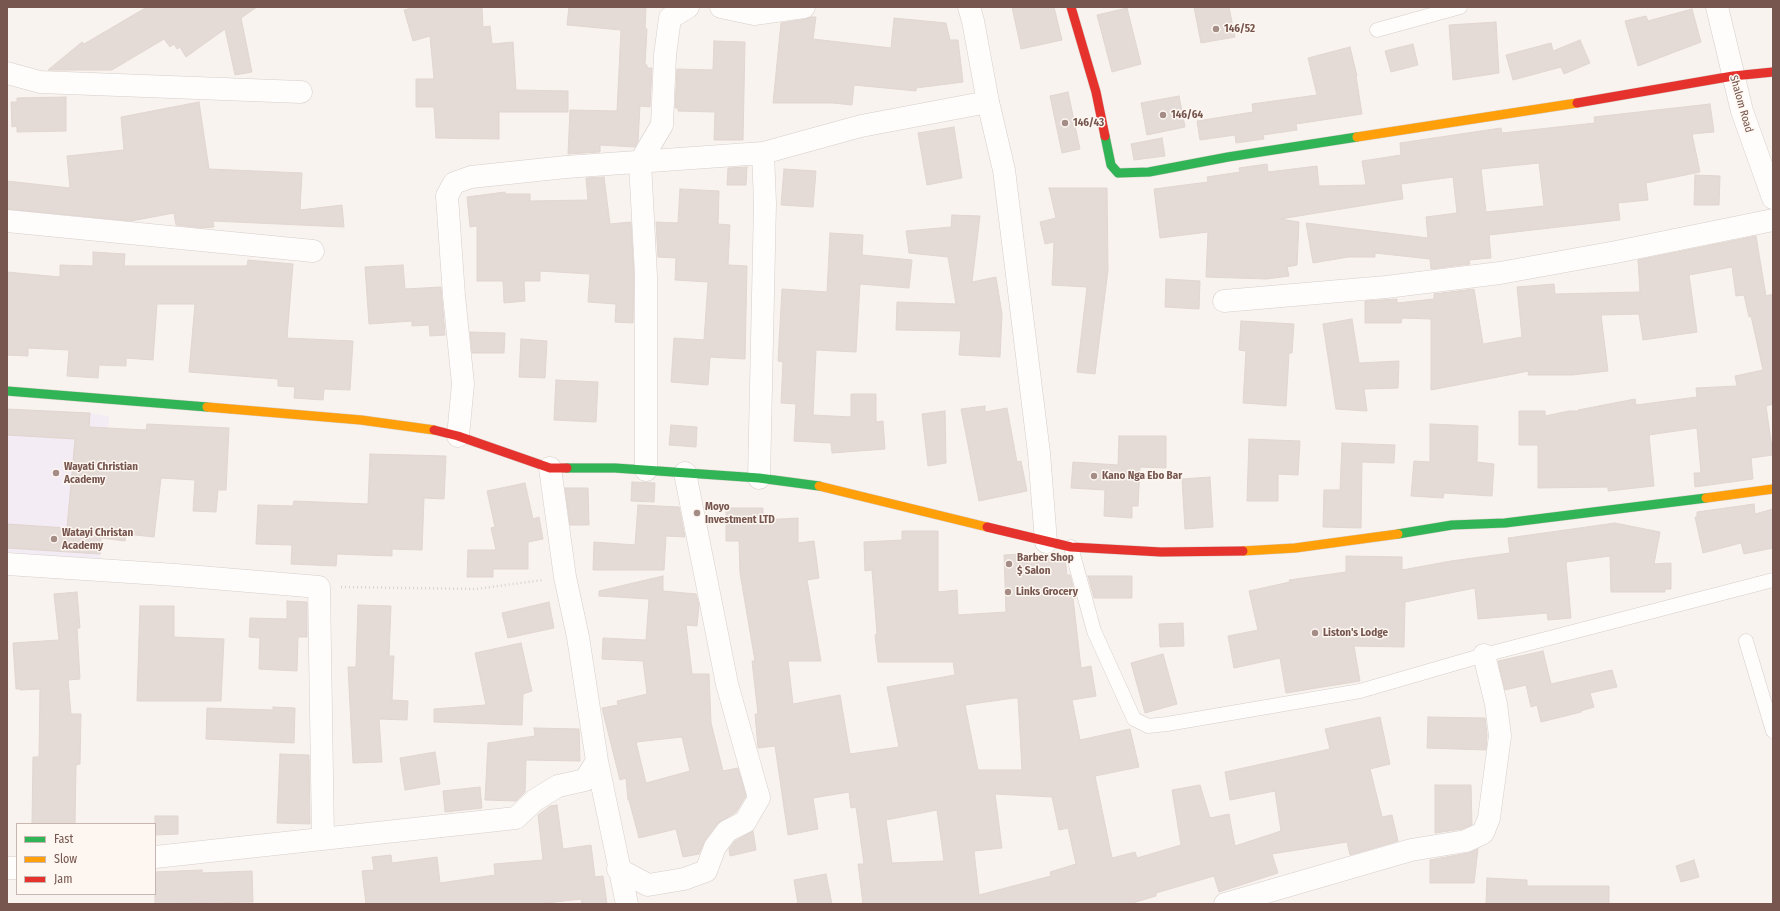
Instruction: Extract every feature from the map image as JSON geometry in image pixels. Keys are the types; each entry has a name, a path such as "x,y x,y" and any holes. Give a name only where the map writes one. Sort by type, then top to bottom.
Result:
{"street":[{"path":"646,470 646,276 640,162 662,125 664,55 670,18 688,7"},
{"path":"721,7 754,14 804,7"},
{"path":"969,7 988,102 1004,170 1039,453 1046,542"},
{"path":"1071,7 1096,92 1111,165 1118,173 1149,172 1228,157 1634,94 1733,76 1773,72"},
{"name":"Shalom Road","path":"1718,7 1742,111 1773,198"},
{"path":"7,73 40,82 301,92"},
{"path":"458,436 463,384 454,296 447,196 454,183 471,176 763,153 861,126 988,102"},
{"path":"758,478 765,203 763,153"},
{"path":"1224,301 1386,287 1500,273 1616,252 1773,220"},
{"path":"7,221 314,251"},
{"path":"7,391 360,420 435,430 458,436 550,468 615,468 758,478 823,487 887,501 1046,542 1071,547 1161,552 1248,551 1295,548 1362,540 1452,526 1505,523 1602,512 1773,489"},
{"path":"550,468 565,577 578,637 597,761 618,868 627,904"},
{"path":"618,868 648,884 684,879 706,871 715,847 727,831 745,822 759,798 727,684 685,473"},
{"path":"7,564 176,575 318,587 323,838"},
{"path":"1225,904 1396,854 1466,841 1483,833 1489,818 1500,736 1496,704 1484,655"},
{"path":"156,857 516,818 536,800 558,786 585,780 597,761"}],"lane":[{"path":"1378,30 1460,7"},
{"path":"1071,547 1094,631 1134,719 1148,726 1360,691 1484,655 1773,580"},
{"path":"1746,641 1773,731"}],"path":[{"path":"318,587 476,589 565,577"}],"shaded area":[{"name":"Wayati Christian Academy","path":"7,409 90,413 109,416 100,561 7,552"}],"building":[{"path":"147,7 257,7 241,18 252,72 235,75 225,29 186,57 180,47 177,49 174,44 170,47 164,39 112,70 48,70 82,42 84,44"},
{"path":"415,7 482,7 483,27 490,26 492,44 513,42 516,90 568,91 568,112 499,112 499,139 436,138 434,107 416,107 416,79 434,79 430,36 413,41 404,10"},
{"path":"569,7 646,7 645,28 647,29 645,65 647,65 647,68 652,68 650,107 640,106 638,141 635,147 600,145 600,152 568,154 570,110 617,111 621,30 567,25"},
{"path":"1012,7 1054,7 1062,40 1021,49"},
{"name":"146/52","path":"1194,7 1229,7 1235,37 1201,43"},
{"path":"1127,8 1141,64 1112,72 1097,15"},
{"path":"1692,9 1701,42 1638,66 1625,21 1646,16 1648,21"},
{"path":"816,17 813,39 891,48 894,18 946,23 950,40 958,40 963,82 916,88 916,91 854,85 852,105 833,103 773,103 781,23"},
{"path":"1496,22 1499,73 1453,80 1449,25"},
{"path":"1580,40 1590,63 1564,74 1561,67 1513,80 1506,55 1551,43 1553,51"},
{"path":"714,41 745,42 743,140 714,140 715,112 678,111 678,108 675,108 677,69 713,70"},
{"path":"1413,44 1418,65 1391,72 1385,51"},
{"path":"1350,47 1357,76 1362,114 1296,124 1297,130 1263,135 1264,139 1236,143 1235,135 1200,140 1197,121 1253,112 1252,104 1317,95 1308,58"},
{"name":"146/43","path":"1068,92 1080,149 1062,153 1050,96"},
{"name":"146/64","path":"1179,96 1185,127 1147,135 1141,103"},
{"path":"66,97 66,131 17,132 17,126 12,127 11,102 17,102 17,98"},
{"path":"199,102 209,169 302,173 300,210 342,205 344,227 213,221 214,227 202,228 176,225 174,213 131,221 7,209 7,181 70,188 67,156 124,150 121,117"},
{"path":"1710,104 1714,132 1692,134 1700,172 1646,183 1648,200 1618,203 1620,220 1489,235 1491,258 1469,260 1470,264 1431,269 1430,259 1375,253 1375,257 1348,257 1313,263 1306,223 1428,238 1426,217 1457,213 1453,177 1401,184 1403,199 1280,219 1299,222 1297,265 1287,267 1289,276 1267,279 1206,277 1208,232 1160,238 1154,189 1208,182 1207,177 1240,172 1239,168 1267,164 1268,172 1317,166 1319,186 1366,185 1362,161 1401,155 1400,143 1501,128 1502,133 1595,123 1594,117","holes":["1539,163 1544,206 1486,212 1481,169"]},
{"path":"954,127 962,178 927,185 918,133"},
{"path":"1162,138 1165,156 1134,160 1131,144"},
{"path":"747,167 746,185 727,185 728,168"},
{"path":"784,169 816,171 813,207 781,205"},
{"path":"1695,175 1720,176 1719,205 1694,205"},
{"path":"604,177 610,224 631,222 634,276 633,323 615,322 616,304 588,302 590,274 540,271 540,281 524,281 525,301 504,303 503,281 477,281 477,226 470,227 467,197 505,192 505,194 530,194 530,201 588,200 586,178"},
{"path":"1049,188 1107,188 1108,270 1095,374 1077,372 1087,287 1052,285 1054,242 1045,244 1040,222 1056,218"},
{"path":"680,189 719,191 718,224 730,225 728,265 747,266 745,359 710,357 708,385 671,382 674,338 704,340 708,282 675,280 676,258 658,257 656,222 678,223"},
{"path":"952,215 980,216 972,282 996,277 1002,314 1000,357 959,355 961,331 896,330 897,302 956,304 948,257 909,253 906,231 951,227"},
{"path":"830,233 863,235 862,255 912,260 909,288 860,284 856,352 816,350 813,415 851,417 851,394 876,394 876,422 883,421 885,449 832,453 831,443 794,441 796,404 781,403 783,362 778,361 782,289 827,292"},
{"path":"1756,236 1766,296 1773,294 1773,404 1766,406 1773,455 1751,458 1753,479 1695,487 1694,473 1701,473 1697,428 1649,435 1654,486 1608,491 1608,487 1538,488 1538,445 1519,445 1519,411 1545,411 1545,416 1569,411 1579,411 1578,410 1635,399 1636,405 1697,397 1696,388 1737,386 1735,376 1763,370 1751,316 1749,317 1744,295 1736,296 1732,267 1689,275 1697,332 1643,340 1639,314 1601,315 1608,371 1572,375 1528,375 1529,371 1431,390 1431,319 1402,318 1401,323 1365,323 1365,301 1397,299 1397,303 1434,299 1434,294 1474,289 1483,344 1522,337 1517,287 1554,284 1555,294 1640,292 1638,260"},
{"path":"93,252 125,254 124,266 247,266 248,260 293,264 287,338 353,341 350,390 324,389 323,400 294,398 295,387 278,386 278,379 189,372 195,304 157,304 153,360 126,358 126,366 99,365 98,378 67,376 69,350 28,348 28,356 7,355 7,272 60,277 60,265 93,266"},
{"path":"403,265 405,289 441,287 445,335 430,336 429,325 412,326 412,321 369,324 365,267"},
{"path":"1166,279 1200,281 1199,309 1165,307"},
{"path":"1352,319 1359,363 1399,361 1398,388 1364,389 1367,411 1336,409 1323,324"},
{"path":"1241,321 1294,324 1292,353 1289,353 1286,406 1243,403 1246,351 1239,350"},
{"path":"470,332 505,333 504,353 472,353"},
{"path":"521,339 547,341 545,378 519,377"},
{"path":"556,380 598,382 596,422 554,420"},
{"path":"985,406 985,412 1007,408 1017,462 1021,461 1027,491 979,501 961,409"},
{"path":"7,409 90,413 89,427 146,430 147,424 229,428 226,490 218,490 216,512 193,511 195,480 161,478 154,537 126,534 125,541 101,538 100,554 7,548 7,524 67,528 75,439 7,435"},
{"path":"945,411 946,463 928,466 922,414"},
{"path":"1430,424 1478,426 1477,462 1494,464 1492,496 1444,493 1443,498 1411,496 1414,461 1430,462"},
{"path":"671,425 697,427 696,447 669,445"},
{"path":"1119,436 1166,436 1166,468 1140,467 1138,506 1132,506 1132,518 1104,516 1105,490 1071,488 1073,462 1118,465"},
{"path":"1249,439 1300,441 1298,475 1278,474 1278,501 1247,501"},
{"path":"1342,443 1395,445 1394,463 1362,462 1361,528 1323,527 1324,490 1340,490"},
{"path":"370,454 446,456 444,499 424,498 422,550 392,549 392,556 337,554 336,566 291,564 292,545 256,544 258,505 293,506 294,501 368,504"},
{"path":"1210,477 1213,527 1185,529 1182,479"},
{"path":"632,482 655,483 654,502 631,501"},
{"path":"525,483 533,519 539,517 543,539 528,542 528,569 493,569 493,577 467,577 468,550 496,550 491,528 495,527 487,491"},
{"path":"565,488 588,488 589,525 570,525"},
{"path":"1754,504 1755,514 1773,509 1773,548 1744,554 1741,543 1703,553 1695,517 1697,517 1697,512"},
{"path":"638,505 679,507 685,537 666,536 664,570 593,570 594,542 635,545"},
{"path":"726,508 763,508 763,520 798,518 798,543 814,541 819,578 807,580 821,661 788,661 793,704 840,695 850,754 899,747 887,687 955,675 953,662 878,662 875,635 877,634 872,570 865,571 864,542 902,540 902,531 938,531 938,592 957,590 958,615 1006,612 1004,555 1023,554 1023,558 1065,558 1067,575 1070,575 1076,598 1073,598 1081,668 1091,666 1096,696 1072,700 1080,740 1130,729 1139,767 1095,776 1112,858 1135,852 1137,858 1181,845 1172,790 1200,785 1210,818 1229,814 1235,846 1281,831 1275,791 1230,800 1225,772 1330,749 1325,729 1380,717 1390,764 1370,769 1382,817 1392,815 1398,841 1350,855 1347,842 1272,854 1278,873 1219,892 1214,876 1156,893 1156,896 1129,904 863,904 858,864 864,864 856,807 851,808 849,792 813,798 818,829 788,835 775,746 758,748 755,714 758,714 752,661 755,661 740,573 739,541 726,541","holes":["1018,698 1022,770 978,770 965,705","995,794 1052,797 1059,830 1068,828 1076,864 1050,872 1051,876 979,895 974,851 1002,848","937,810 944,861 892,863 886,820"]},
{"path":"1615,523 1660,532 1654,564 1671,563 1671,589 1665,589 1665,592 1611,592 1610,556 1566,562 1571,618 1548,620 1547,613 1478,619 1475,588 1405,602 1404,647 1354,646 1360,681 1286,693 1280,658 1234,668 1228,636 1258,630 1249,591 1290,582 1289,580 1346,572 1346,556 1402,557 1402,570 1451,561 1510,553 1508,538"},
{"path":"663,576 663,591 696,594 699,605 697,626 686,625 692,674 709,674 711,723 723,771 738,768 746,796 736,812 717,824 705,840 699,854 683,857 676,829 639,838 628,800 626,778 620,780 602,708 618,705 617,701 647,694 643,661 602,659 603,638 646,640 649,599 599,596 599,591","holes":["682,737 690,771 646,783 636,742"]},
{"path":"1088,576 1132,576 1132,598 1094,598"},
{"path":"77,592 80,628 77,628 80,679 68,680 71,714 81,714 80,764 76,765 75,823 32,823 33,757 39,757 40,689 16,689 13,643 59,640 54,594"},
{"path":"287,601 307,602 307,637 298,637 297,671 259,669 260,638 249,637 250,618 287,619"},
{"path":"549,602 554,628 508,638 502,613"},
{"path":"358,605 391,606 389,656 394,656 392,700 408,701 407,720 379,719 382,762 353,763 348,667 356,667"},
{"path":"140,606 174,606 174,637 224,639 221,701 137,701"},
{"path":"1183,623 1184,646 1160,647 1159,624"},
{"path":"521,643 532,691 523,694 522,725 434,722 434,709 486,705 475,653"},
{"path":"1543,651 1551,684 1612,670 1617,687 1590,693 1594,707 1581,712 1541,722 1537,705 1531,707 1526,685 1505,690 1498,661"},
{"path":"1163,654 1177,704 1145,713 1131,663"},
{"path":"273,707 295,708 294,743 206,739 207,708 273,710"},
{"path":"1428,717 1485,718 1487,735 1486,750 1427,748"},
{"path":"534,728 579,729 580,761 526,760 525,792 516,801 485,800 488,743 535,736"},
{"path":"435,752 440,784 405,790 400,758"},
{"path":"280,754 309,755 310,824 277,823"},
{"path":"1435,785 1471,785 1472,825 1462,829 1435,833"},
{"path":"480,787 482,808 445,812 443,791"},
{"path":"557,805 563,849 591,845 595,877 603,876 607,904 582,904 581,899 538,904 366,904 362,871 374,870 372,857 391,855 392,863 437,857 440,883 495,875 494,864 543,860 538,815 550,806"},
{"path":"155,816 178,816 178,834 156,835"},
{"path":"753,831 756,850 730,856 729,849 735,841"},
{"path":"1478,849 1474,883 1430,883 1430,860 1468,853"},
{"path":"1694,860 1699,877 1681,882 1676,866"},
{"path":"202,870 202,873 252,871 253,902 155,904 156,872"},
{"path":"826,874 832,904 798,904 794,880"},
{"path":"1487,878 1527,880 1527,886 1609,886 1609,904 1486,904"}],"traffic: fast":[{"path":"1105,136 1111,165 1118,173 1149,172 1228,157 1357,137"},
{"path":"7,391 207,407"},
{"path":"567,468 615,468 759,478 819,486"},
{"path":"1398,534 1452,525 1505,523 1706,498"}],"traffic: slow":[{"path":"1357,137 1577,103"},
{"path":"207,407 361,420 434,430"},
{"path":"819,486 987,527"},
{"path":"1706,498 1773,489"},
{"path":"1243,551 1295,548 1398,534"}],"traffic: jam":[{"path":"1071,7 1096,92 1105,136"},
{"path":"1577,103 1733,76 1773,72"},
{"path":"434,430 458,436 550,468 567,468"},
{"path":"987,527 1071,547 1161,552 1243,551"}],"place":[{"name":"146/52","path":"1216,29"},
{"name":"146/64","path":"1163,115"},
{"name":"146/43","path":"1065,123"},
{"name":"Wayati Christian Academy","path":"56,473"},
{"name":"Kano Nga Ebo Bar","path":"1094,476"},
{"name":"Moyo Investment LTD","path":"697,513"},
{"name":"Watayi Christan Academy","path":"54,539"},
{"name":"Barber Shop $ Salon","path":"1009,564"},
{"name":"Links Grocery","path":"1008,592"},
{"name":"Liston's Lodge","path":"1315,633"}]}
